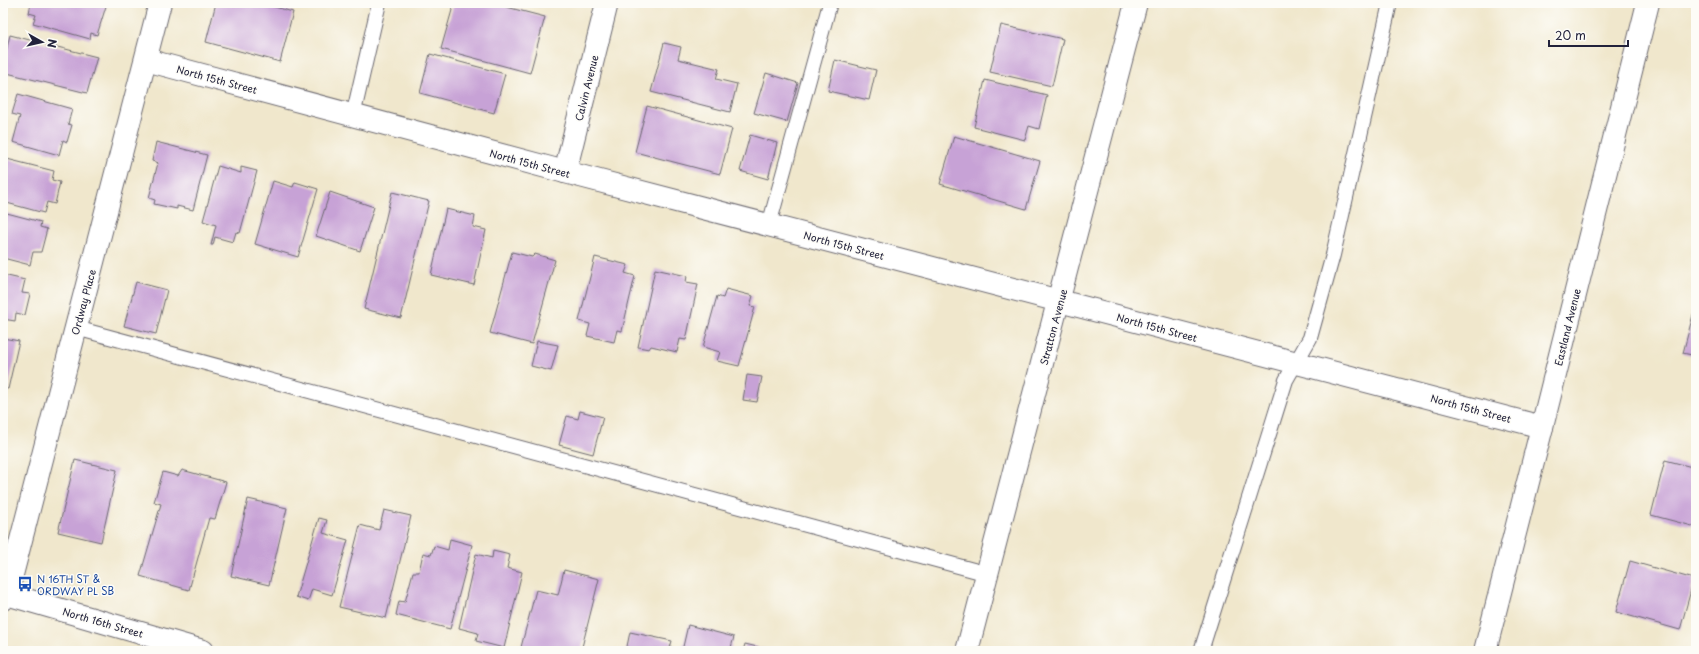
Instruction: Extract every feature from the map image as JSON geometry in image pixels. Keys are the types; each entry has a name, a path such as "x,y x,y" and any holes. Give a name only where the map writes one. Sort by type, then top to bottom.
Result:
{"street":[{"name":"Ordway Place","path":"4,595 76,328 160,3"},
{"name":"Calvin Avenue","path":"565,172 607,3"},
{"name":"Stratton Avenue","path":"968,651 1060,301 1136,3"},
{"name":"Eastland Avenue","path":"1485,651 1648,3"},
{"name":"North 15th Street","path":"146,60 565,172 1542,427"},
{"name":"North 16th Street","path":"4,595 203,651"}],"lane":[{"path":"353,116 380,3"},
{"path":"769,225 830,3"},
{"path":"1200,651 1283,388 1310,338 1332,255 1390,3"},
{"path":"76,328 988,574"}],"building":[{"path":"31,3 107,3 97,35 91,33 90,39 33,23 36,15 29,13"},
{"path":"216,3 260,3 293,12 280,62 206,42"},
{"path":"280,3 296,3 295,8"},
{"path":"454,3 491,3 545,17 530,73 441,49"},
{"path":"526,3 541,3 540,7"},
{"path":"1001,25 1063,39 1052,86 990,72"},
{"path":"10,35 97,57 87,93 3,72 3,65"},
{"path":"664,43 681,47 678,59 719,69 716,79 737,84 730,112 651,92"},
{"path":"430,54 505,74 494,113 420,93"},
{"path":"835,60 876,70 869,100 828,91"},
{"path":"766,73 798,83 787,122 754,113"},
{"path":"985,80 1047,95 1039,129 1029,126 1025,140 974,127"},
{"path":"18,94 72,109 68,124 72,125 67,142 63,140 59,155 13,142 20,116 12,114"},
{"path":"647,106 732,129 720,174 635,152"},
{"path":"750,135 777,143 768,179 740,171"},
{"path":"954,136 1040,161 1026,209 940,184"},
{"path":"156,142 207,155 193,210 177,206 177,209 154,204 155,200 149,198 158,163 152,161"},
{"path":"3,158 54,171 52,180 60,182 55,204 47,202 44,213 3,202"},
{"path":"218,166 241,173 241,167 257,171 240,233 236,232 233,242 215,237 213,245 211,245 216,225 203,221"},
{"path":"273,181 293,187 295,182 318,189 298,257 255,244"},
{"path":"330,192 374,207 360,251 316,236"},
{"path":"392,192 429,201 401,318 364,309"},
{"path":"446,209 475,216 473,227 486,230 474,285 431,275"},
{"path":"3,212 41,222 40,227 47,229 41,252 33,252 30,265 3,258"},
{"path":"512,252 532,257 535,254 555,260 532,344 490,333"},
{"path":"595,257 628,265 625,273 635,276 622,331 617,330 614,342 587,336 590,324 579,321"},
{"path":"655,269 687,276 686,282 698,284 686,340 680,339 677,352 651,346 649,349 638,347"},
{"path":"3,275 25,280 22,293 30,294 25,315 16,313 15,321 3,319"},
{"path":"136,282 167,290 156,334 124,326"},
{"path":"726,289 753,296 750,306 755,307 739,366 717,361 720,352 703,347 717,296 723,298"},
{"path":"1694,311 1696,312 1696,356 1683,353"},
{"path":"3,338 19,341 8,389 3,388"},
{"path":"537,341 558,345 551,371 531,366"},
{"path":"747,375 762,377 757,402 743,400"},
{"path":"580,411 603,417 593,454 559,445 567,416 578,419"},
{"path":"75,460 117,470 101,542 58,532"},
{"path":"1665,460 1696,468 1696,527 1651,515"},
{"path":"182,470 226,482 215,519 209,518 189,590 140,576 161,504 154,502 163,472 178,476"},
{"path":"248,499 287,508 269,585 231,576"},
{"path":"384,510 411,516 386,618 339,607 360,525 379,530"},
{"path":"319,518 327,520 323,533 348,540 332,595 312,589 308,601 296,597"},
{"path":"450,539 472,545 450,629 396,615 399,601 405,602 413,572 419,572 423,553 431,555 434,546 448,550"},
{"path":"493,551 510,555 507,568 522,572 504,648 476,641 478,633 459,628 476,554 492,558"},
{"path":"1630,561 1694,579 1680,630 1616,612"},
{"path":"564,570 599,579 581,651 520,651 536,590 558,595"},
{"path":"688,625 734,637 730,651 682,651"},
{"path":"630,632 672,641 669,651 626,651"},
{"path":"745,644 770,650 770,651 743,651"}],"place":[{"name":"N 16TH ST & ORDWAY PL SB","path":"25,584"}]}
